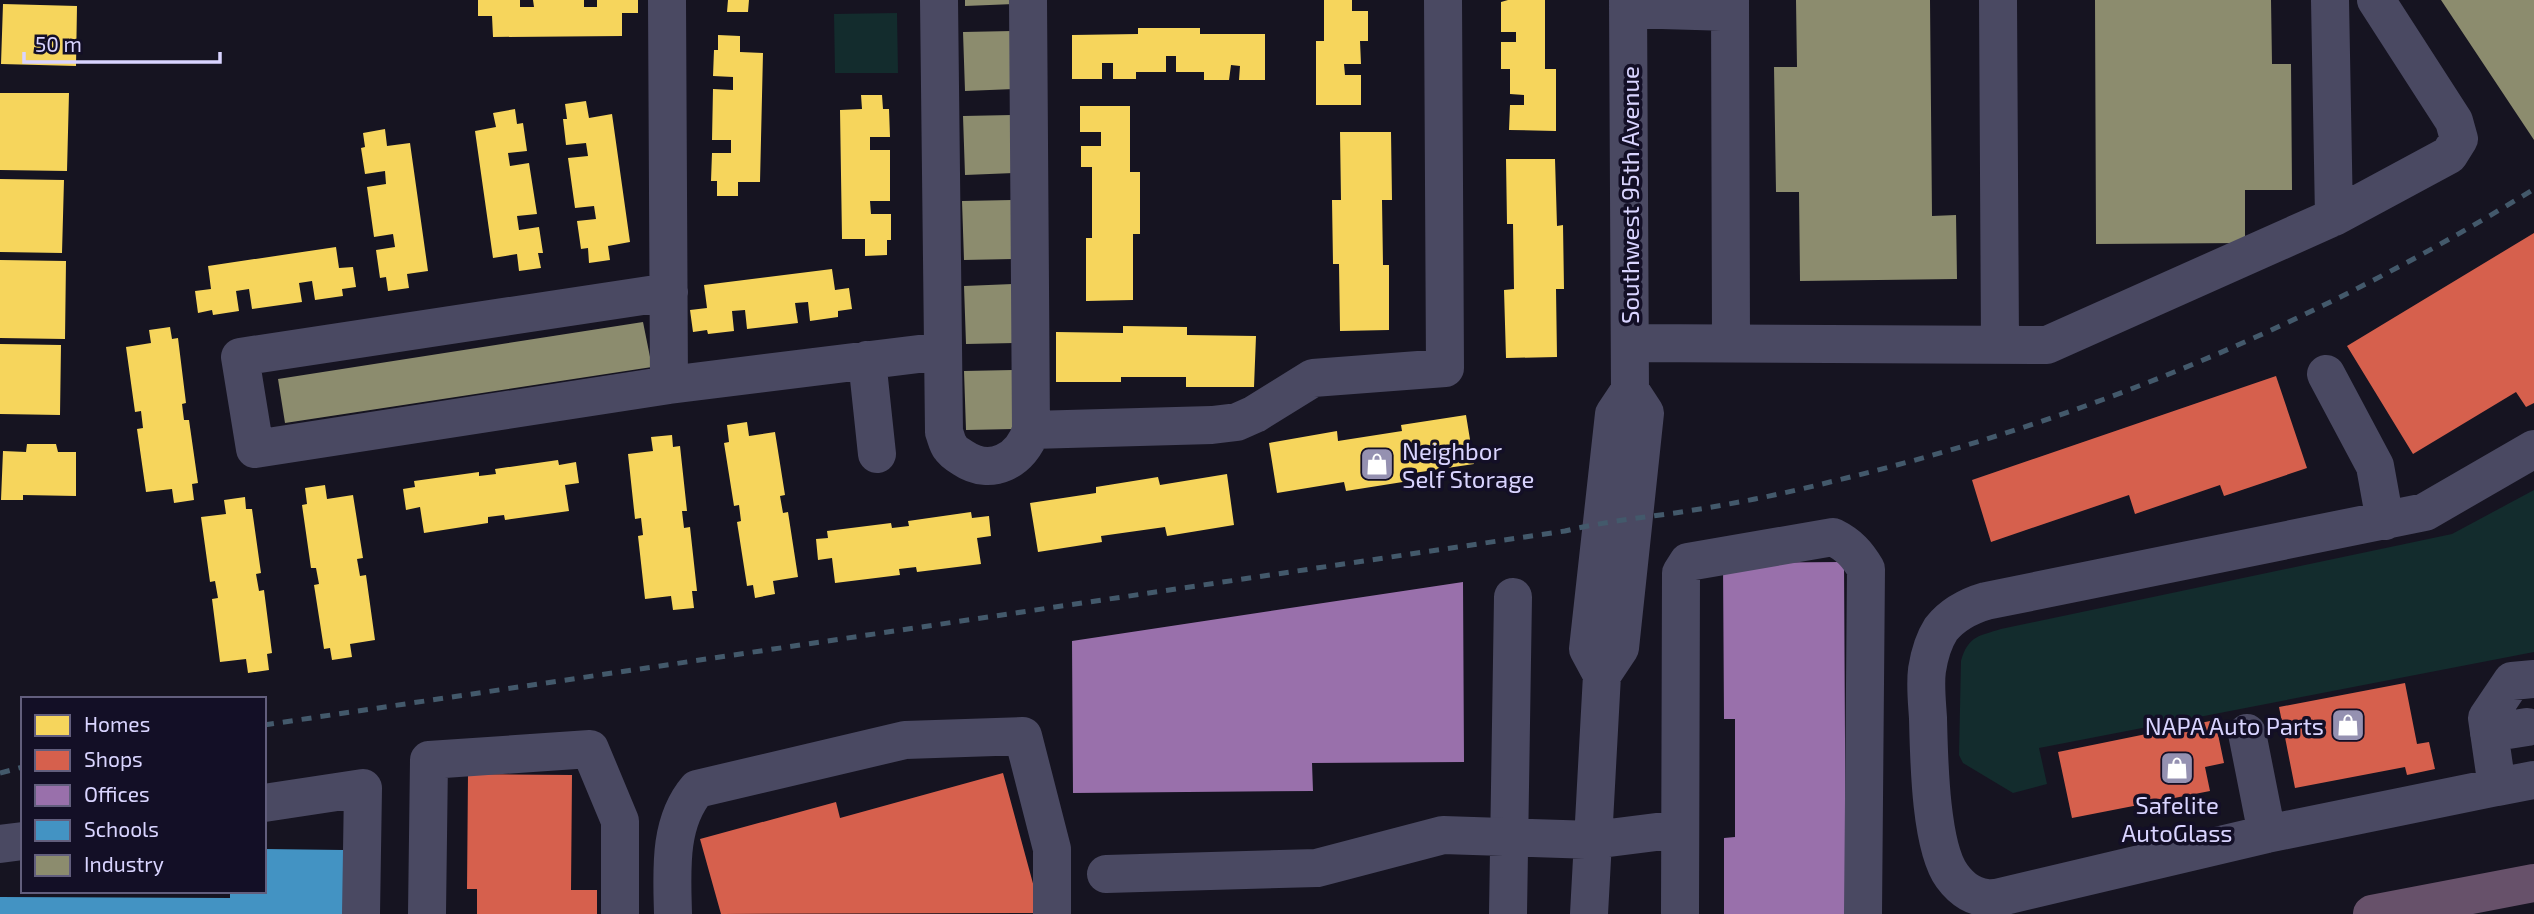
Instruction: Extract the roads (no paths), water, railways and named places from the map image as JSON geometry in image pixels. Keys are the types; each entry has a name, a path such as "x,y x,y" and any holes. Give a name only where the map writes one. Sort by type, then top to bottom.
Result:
{"highway":[{"path":"2372,914 2534,883"}],"street":[{"path":"667,0 669,385"},
{"path":"939,0 944,432 951,450 970,463 991,467 1012,460 1028,442 1031,430 1028,0"},
{"path":"1031,430 1237,422 1314,378 1445,368 1443,0"},
{"path":"1998,0 2000,345"},
{"path":"2330,0 2334,217"},
{"path":"1630,343 2048,345 2334,217 2449,155 2459,139 2454,121 2376,0"},
{"path":"1628,5 1730,6 1731,344"},
{"name":"Southwest 95th Avenue","path":"1589,914 1602,674 1620,648 1645,413 1630,390 1628,5"},
{"path":"669,292 240,357 255,449 669,385 943,351"},
{"path":"867,360 877,454"},
{"path":"2326,374 2375,466 2385,521"},
{"path":"2534,449 2425,512 1969,606 1941,629 1927,671 1933,806 1941,852 1951,876 1973,897 1992,900 2267,834 2534,780"},
{"path":"1680,914 1681,573 1688,562 1833,537 1858,555 1866,569 1863,914"},
{"path":"1508,914 1513,597"},
{"path":"2497,787 2487,718 2512,681 2534,679"},
{"path":"2489,733 2527,727"},
{"path":"2247,733 2267,834"},
{"path":"673,914 671,872 676,830 685,803 697,789 905,740 1023,736 1052,849 1052,914"},
{"path":"427,914 429,760 590,749 620,821 620,914"},
{"path":"266,803 363,788 361,914"},
{"path":"1106,874 1317,868 1443,835 1593,840 1679,828"},
{"path":"0,844 21,841"}],"railway":[{"path":"266,725 1565,531 1714,507 1811,487 1923,458 2015,430 2194,364 2281,326 2366,284 2534,189"},
{"path":"0,773 21,768"}],"place":[{"name":"Neighbor Self Storage","path":"1377,464"},
{"name":"NAPA Auto Parts","path":"2348,725"},
{"name":"Safelite AutoGlass","path":"2177,768"}]}
